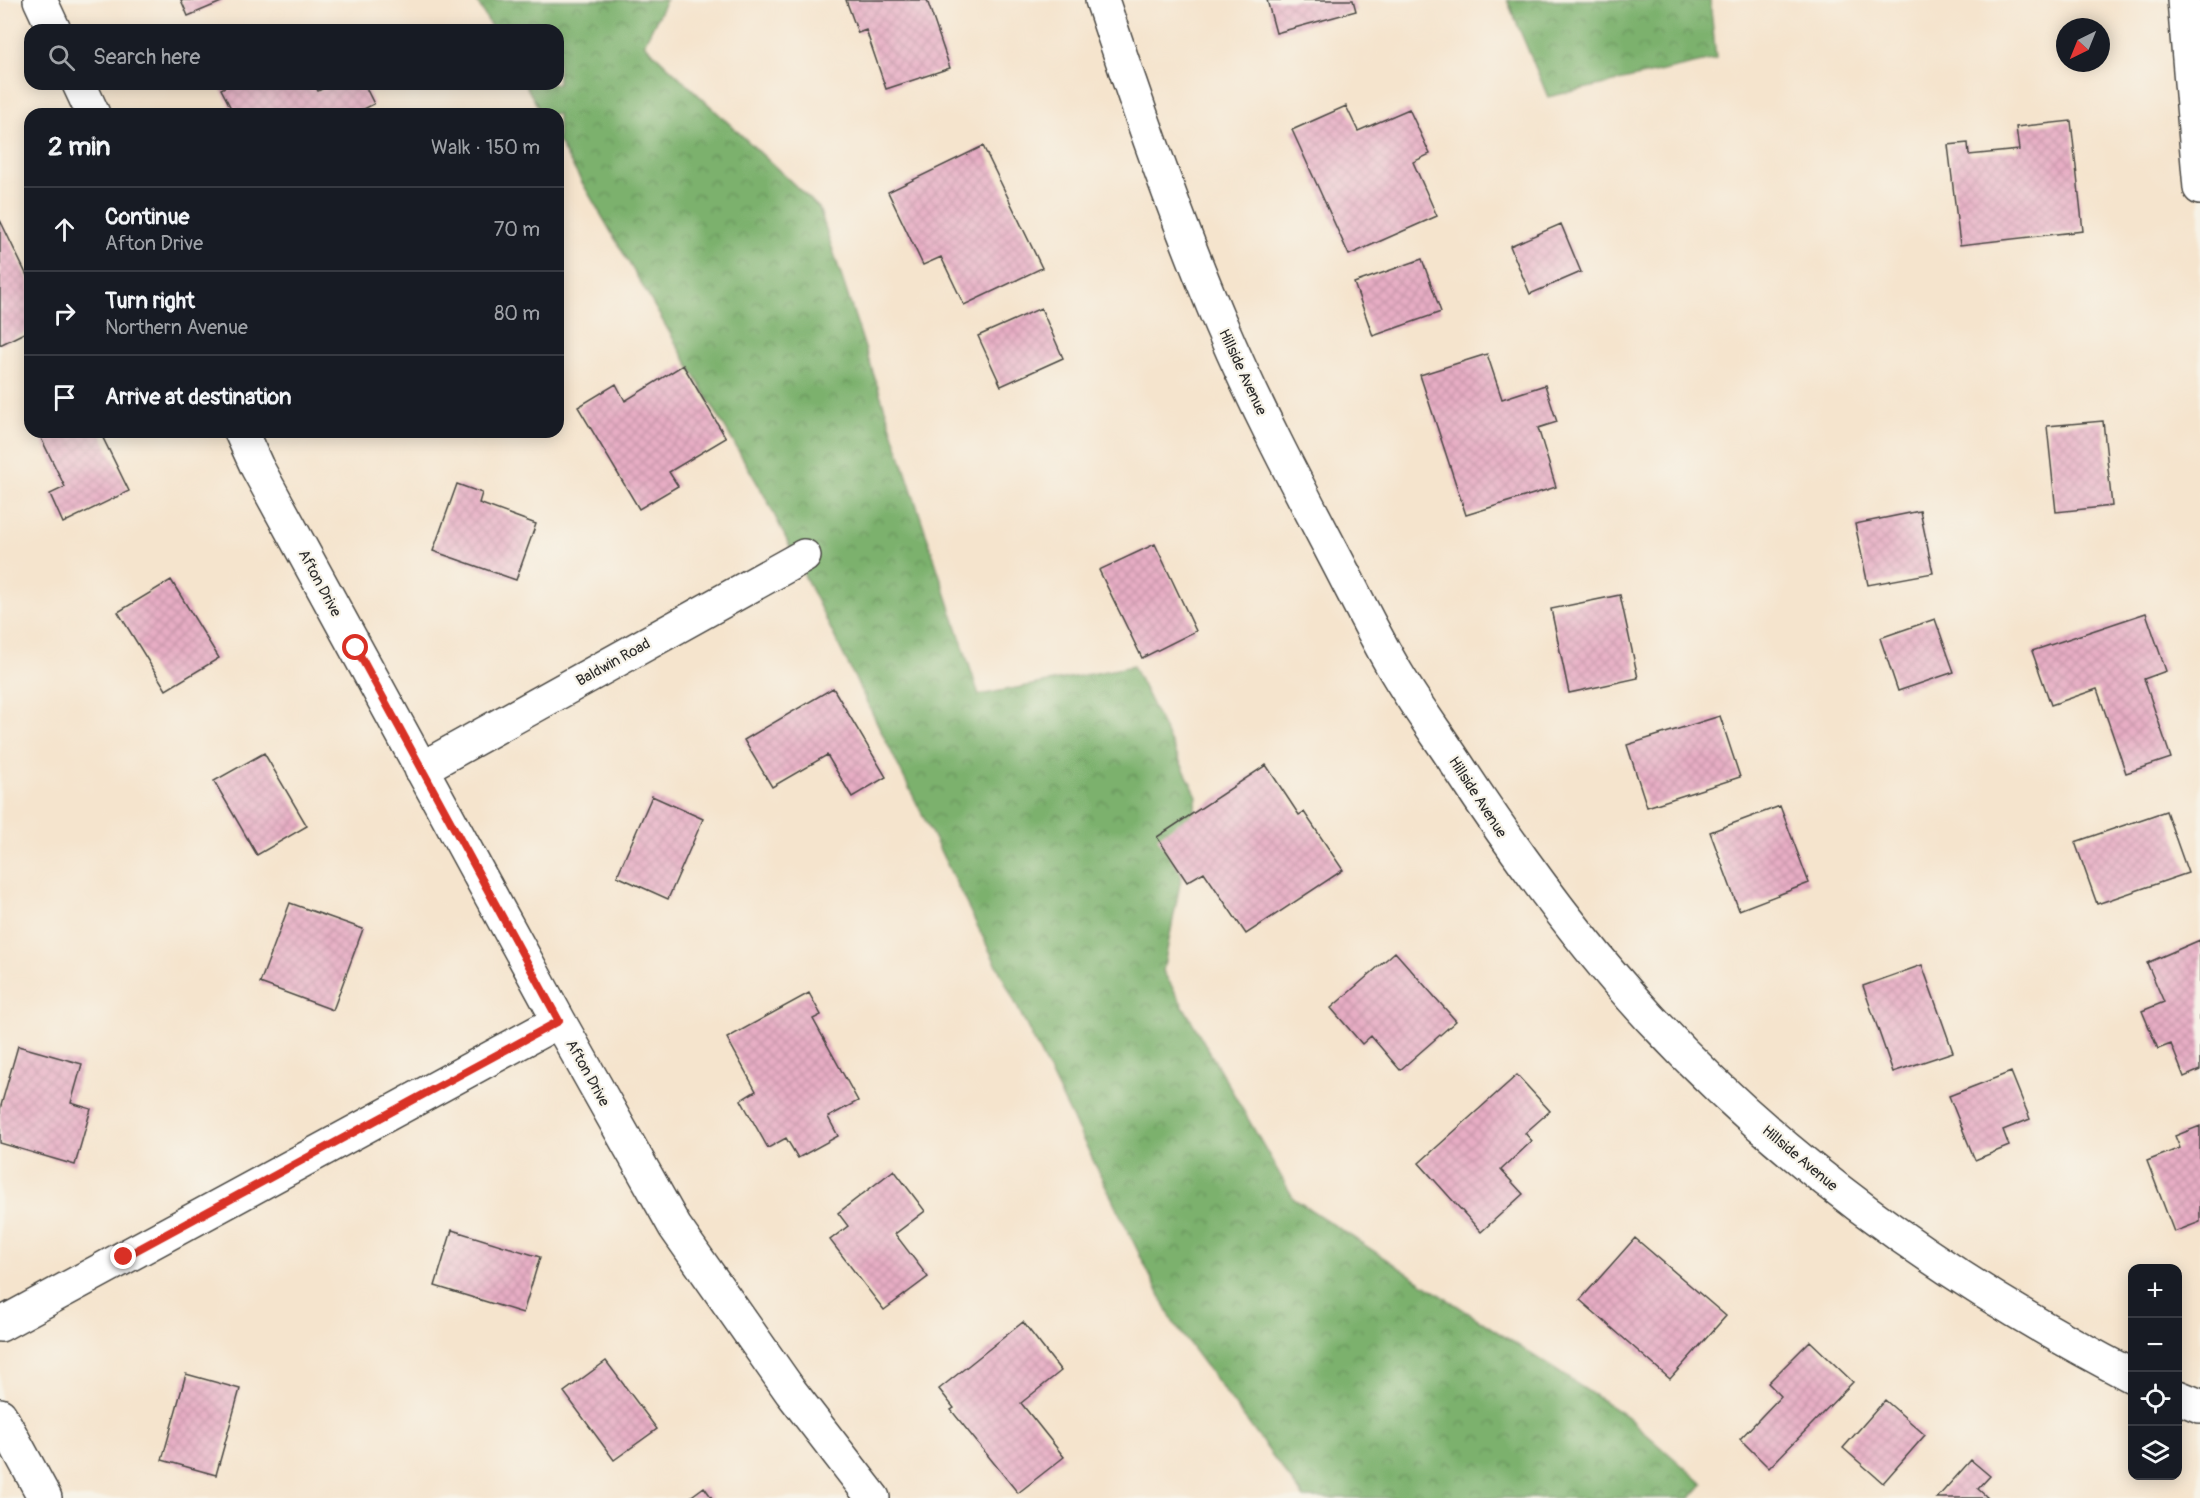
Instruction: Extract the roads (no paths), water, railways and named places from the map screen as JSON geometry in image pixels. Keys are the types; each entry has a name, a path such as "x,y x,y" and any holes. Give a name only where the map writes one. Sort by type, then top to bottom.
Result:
{"street":[{"path":"40,0 51,24"},
{"name":"Hillside Avenue","path":"1102,0 1141,119 1220,324 1275,442 1393,667 1512,847 1575,931 1652,1019 1750,1115 1830,1184 1942,1266 2066,1342 2128,1373"},
{"path":"2184,0 2200,188"},
{"path":"82,90 90,108"},
{"name":"Afton Drive","path":"244,438 421,769 675,1227 791,1392 873,1498"},
{"name":"Baldwin Road","path":"421,769 804,556"},
{"path":"0,1325 559,1021"},
{"path":"2182,1399 2200,1406"},
{"path":"4,1430 45,1498"}]}
